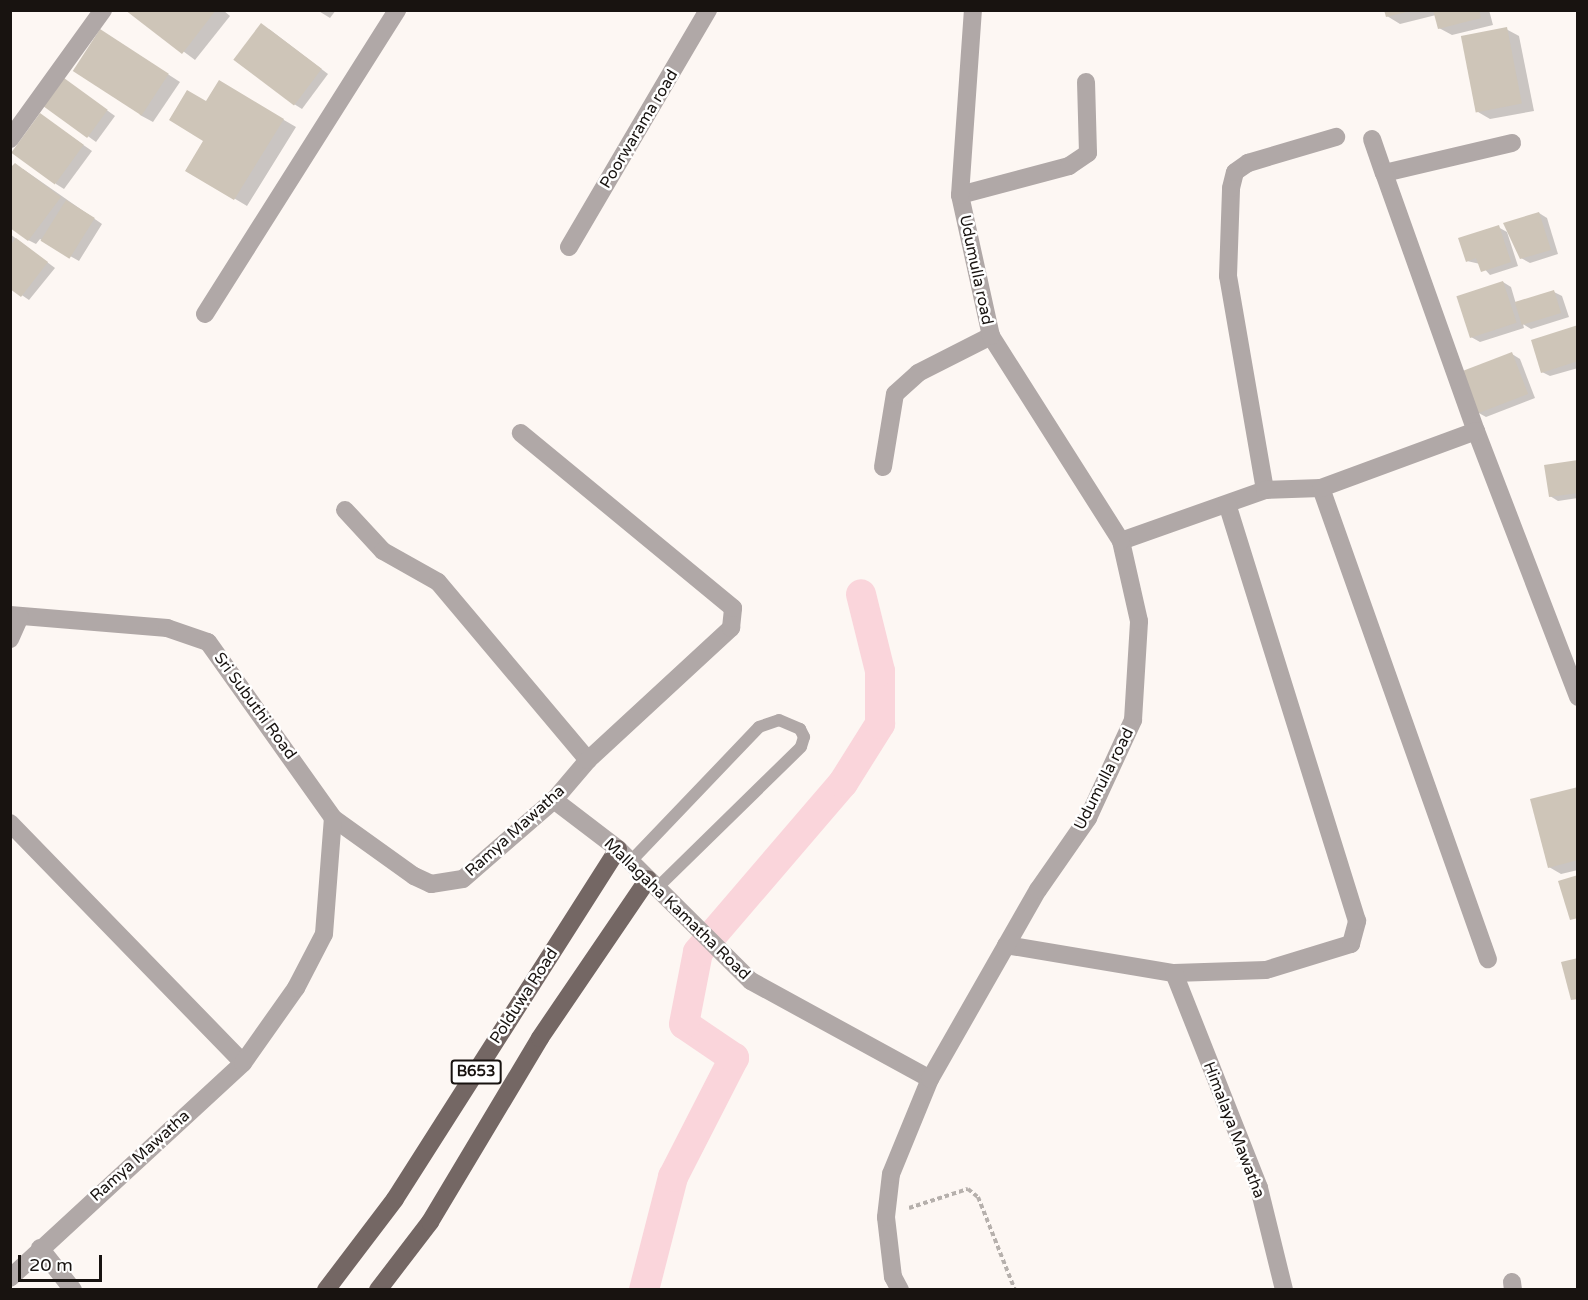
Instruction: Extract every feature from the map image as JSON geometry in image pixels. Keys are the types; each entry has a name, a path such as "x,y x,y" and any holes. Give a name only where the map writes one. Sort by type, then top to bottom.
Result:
{"main road":[{"name":"Polduwa Road","path":"326,1290 395,1198 624,855"},
{"name":"B653","path":"378,1290 430,1222 540,1038 653,884"}],"street":[{"path":"10,139 102,10"},
{"path":"205,315 397,10"},
{"name":"Poorwarama road","path":"569,247 708,10"},
{"name":"Udumulla road","path":"900,1290 893,1277 886,1217 891,1174 930,1079 1006,945 1088,818 1133,720 1139,621 1121,541 991,336 960,195 973,10"},
{"path":"960,195 1069,166 1088,153 1086,82"},
{"path":"1265,490 1228,276 1231,188 1235,172 1248,163 1336,136"},
{"path":"1372,139 1476,431 1578,697"},
{"path":"1384,173 1512,143"},
{"path":"883,467 895,394 918,374 991,336"},
{"path":"1121,541 1228,506 1265,490 1321,488 1476,431"},
{"name":"Ramya Mawatha","path":"10,1278 243,1063 296,988 324,934 333,818 431,884 463,879 554,800 588,760 731,628 733,608 521,433"},
{"path":"1321,488 1488,959"},
{"path":"1006,945 1174,973 1266,970 1351,944 1357,921 1228,506"},
{"path":"345,510 382,551 438,582 588,760"},
{"path":"10,639 15,616"},
{"name":"Sri Subuthi Road","path":"15,616 166,628 208,642 333,818"},
{"name":"Mallagaha Kamatha Road","path":"554,800 624,855 752,981 930,1079"},
{"path":"10,824 243,1063"},
{"name":"Himalaya Mawatha","path":"1174,973 1259,1188 1284,1290"},
{"path":"40,1248 73,1290"}],"lane":[{"path":"624,855 759,727 778,720 800,729 804,737 801,747 653,884"}],"path":[{"path":"886,1217 968,1189 978,1197 1015,1290"}],"building":[{"path":"125,10 216,10 182,54"},
{"path":"1384,10 1410,10 1411,11 1386,17"},
{"path":"1433,10 1479,10 1481,18 1438,29"},
{"path":"261,23 322,69 294,105 233,60"},
{"path":"1507,27 1522,104 1476,113 1461,36"},
{"path":"100,29 169,74 142,116 73,71"},
{"path":"64,78 108,110 87,138 43,106"},
{"path":"219,80 284,119 234,200 185,171 203,141 169,120 187,90 206,101"},
{"path":"40,113 84,145 55,184 11,153"},
{"path":"15,163 61,197 28,241 10,228 10,168"},
{"path":"66,200 95,218 69,259 41,241"},
{"path":"1539,212 1551,250 1520,259 1503,223"},
{"path":"1499,225 1511,262 1481,272 1476,258 1466,262 1458,238"},
{"path":"16,238 48,262 21,297 10,289 10,246"},
{"path":"1503,281 1517,323 1470,338 1456,296"},
{"path":"1554,290 1561,313 1522,325 1515,302"},
{"path":"1578,325 1578,361 1541,373 1531,340"},
{"path":"1512,352 1528,394 1477,414 1461,372"},
{"path":"1578,460 1578,493 1549,497 1544,465"},
{"path":"1578,787 1578,860 1548,868 1530,799"},
{"path":"1578,875 1578,918 1570,920 1558,881"},
{"path":"1578,958 1578,999 1571,1000 1561,962"}],"waterway":[{"path":"644,1290 673,1177 734,1058 684,1024 698,952 843,783 880,724 880,671 861,594"}]}
